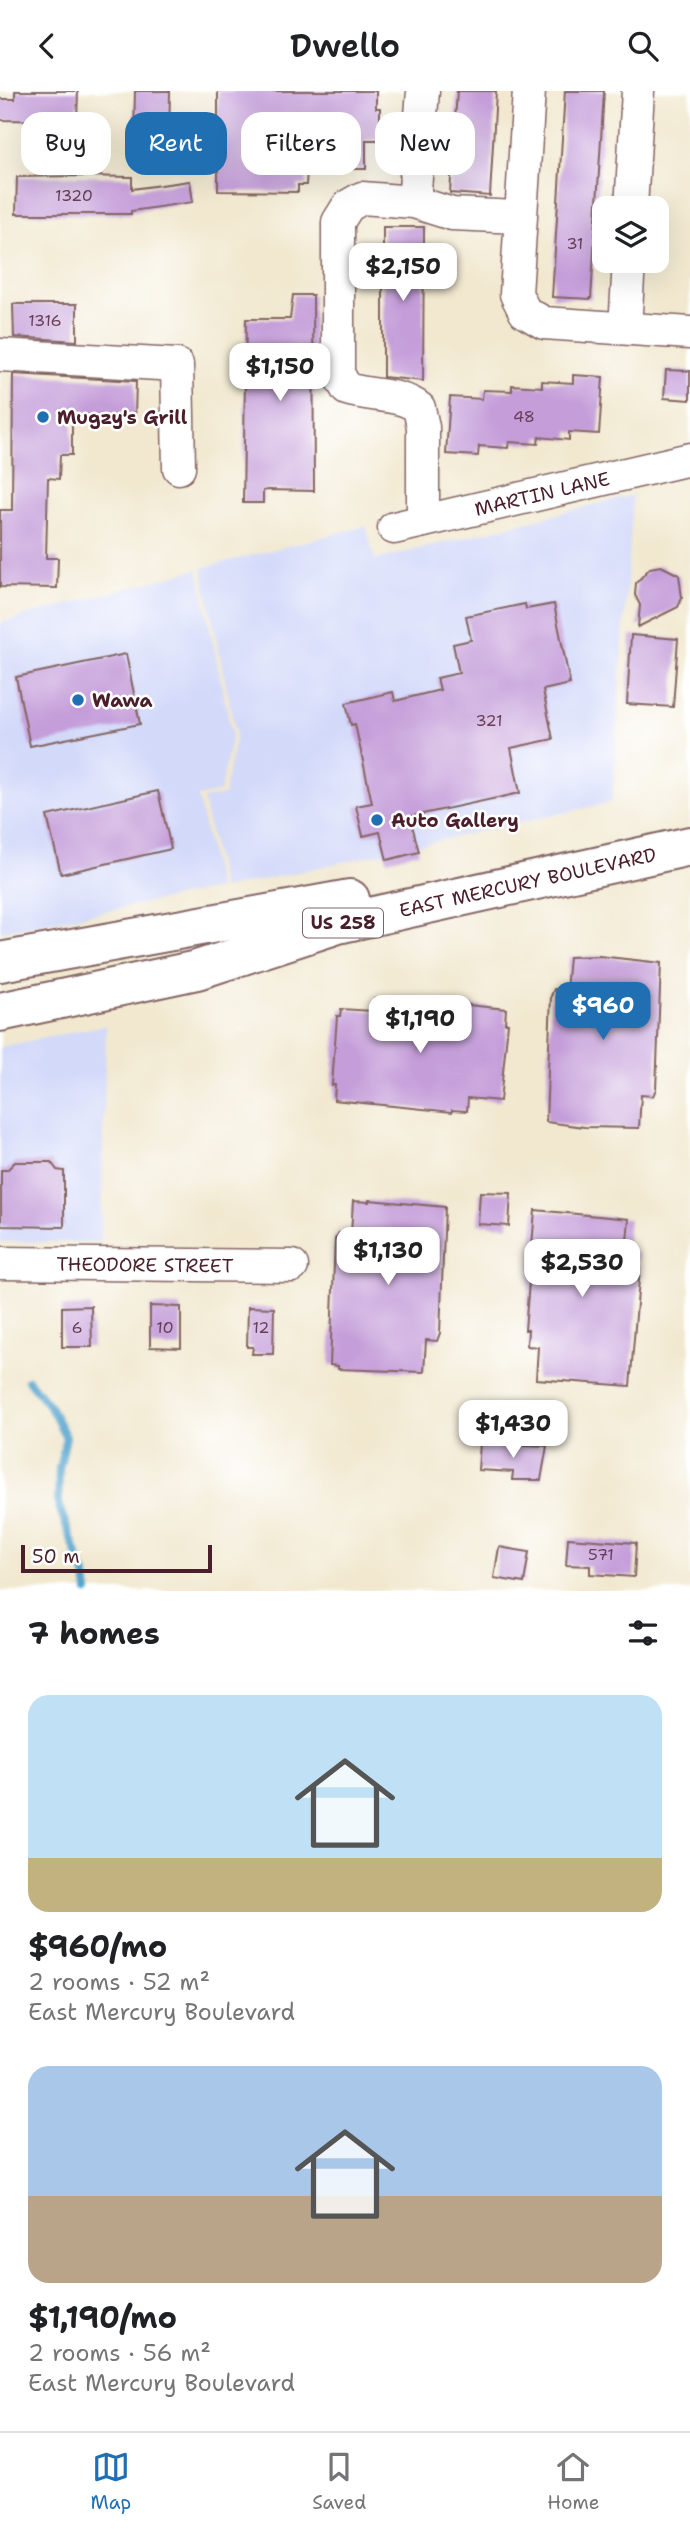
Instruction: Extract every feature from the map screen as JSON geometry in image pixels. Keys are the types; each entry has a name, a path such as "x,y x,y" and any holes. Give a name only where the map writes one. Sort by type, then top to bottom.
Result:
{"main road":[{"name":"EAST MERCURY BOULEVARD","path":"0,962 118,939 285,912 690,822"},
{"name":"EAST MERCURY BOULEVARD","path":"0,1012 197,970 350,921 690,846"}],"street":[{"path":"423,91 414,202 452,214 519,217"},
{"path":"529,91 516,294 525,312 544,323 690,333"},
{"path":"632,196 638,91"},
{"name":"MARTIN LANE","path":"414,202 362,198 348,206 338,222 338,374 347,389 370,396 407,398 419,408 423,427 409,525 690,459"},
{"path":"625,328 628,273"},
{"path":"0,355 177,365 179,468"},
{"name":"THEODORE STREET","path":"0,1263 292,1266"}],"shaded area":[{"path":"633,495 612,802 222,889 203,799 224,795 236,734 202,568 366,526 375,560"},
{"path":"198,569 232,734 220,792 198,797 218,889 0,932 0,623"},
{"path":"106,1025 101,1242 0,1242 0,1047"}],"building":[{"path":"15,91 78,91 77,112 21,112 21,120 0,120 0,99 15,99"},
{"path":"135,91 170,91 170,112 135,112"},
{"path":"218,91 376,91 376,108 380,108 380,112 375,112 375,140 366,140 366,169 361,169 361,112 241,112 241,175 307,175 306,185 298,185 298,192 218,191 218,175 227,175 227,112 218,112"},
{"path":"457,91 496,91 490,196 450,193 451,175 475,175 475,112 456,112"},
{"path":"565,91 604,91 597,196 592,196 591,299 552,297"},
{"path":"17,177 132,177 132,189 190,181 193,202 131,211 131,214 16,214"},
{"path":"383,227 424,227 423,381 383,377"},
{"path":"293,295 313,295 314,491 267,490 263,491 263,503 243,503 246,319 290,319"},
{"path":"13,304 77,304 77,341 14,337"},
{"path":"666,370 690,371 690,400 664,398"},
{"path":"13,374 136,381 135,416 72,415 72,455 60,455 59,479 48,478 46,558 58,558 57,588 0,587 0,510 12,510"},
{"path":"573,375 603,377 599,434 569,432 569,440 539,437 538,444 509,442 508,448 479,446 478,456 446,454 450,397 482,399 483,390 512,391 512,385 542,387 542,381 573,383"},
{"path":"661,566 679,575 682,598 678,607 638,627 640,605 635,595 636,583 650,568"},
{"path":"525,604 526,609 554,604 570,684 543,690 553,739 511,748 520,793 413,816 415,824 412,825 419,852 387,860 380,832 363,836 356,806 372,803 355,724 351,725 346,703 393,692 395,701 440,690 437,678 459,673 453,644 471,640 466,616"},
{"path":"631,635 678,639 673,707 627,704"},
{"name":"Wawa","path":"126,654 140,724 30,746 16,677"},
{"path":"158,791 171,849 61,874 47,816"},
{"path":"599,956 661,963 656,1089 653,1096 641,1095 639,1128 584,1127 546,1122 551,996 554,989 566,990 569,957"},
{"path":"390,997 506,1009 505,1023 508,1023 500,1101 468,1098 467,1111 452,1112 334,1100 335,1085 332,1085 337,1016 340,1016 341,1009 373,1011 374,999 390,1000"},
{"path":"15,1162 51,1162 57,1170 64,1171 64,1227 1,1226 1,1170 7,1170"},
{"path":"480,1192 511,1193 509,1226 478,1224"},
{"path":"353,1201 445,1207 440,1333 437,1341 426,1340 424,1372 338,1369 338,1366 330,1365 335,1239 339,1233 351,1234"},
{"path":"535,1210 629,1219 626,1252 638,1253 637,1268 640,1268 630,1386 536,1379 538,1347 527,1346 528,1330 525,1330"},
{"path":"91,1306 92,1347 62,1347 62,1307"},
{"path":"150,1306 181,1307 181,1348 150,1347"},
{"path":"248,1307 274,1308 273,1354 252,1354 253,1347 247,1347"},
{"path":"480,1443 547,1446 541,1480 512,1480 513,1472 478,1470"},
{"path":"568,1538 636,1543 634,1577 590,1574 590,1566 566,1565"},
{"path":"499,1547 529,1552 524,1583 494,1578"}],"waterway":[{"path":"28,1380 50,1407 66,1437 59,1469 58,1504 86,1578 88,1591"}],"place":[{"name":"Mugzy's Grill","path":"43,417"},
{"name":"Wawa","path":"78,700"},
{"name":"Auto Gallery","path":"377,820"}]}
